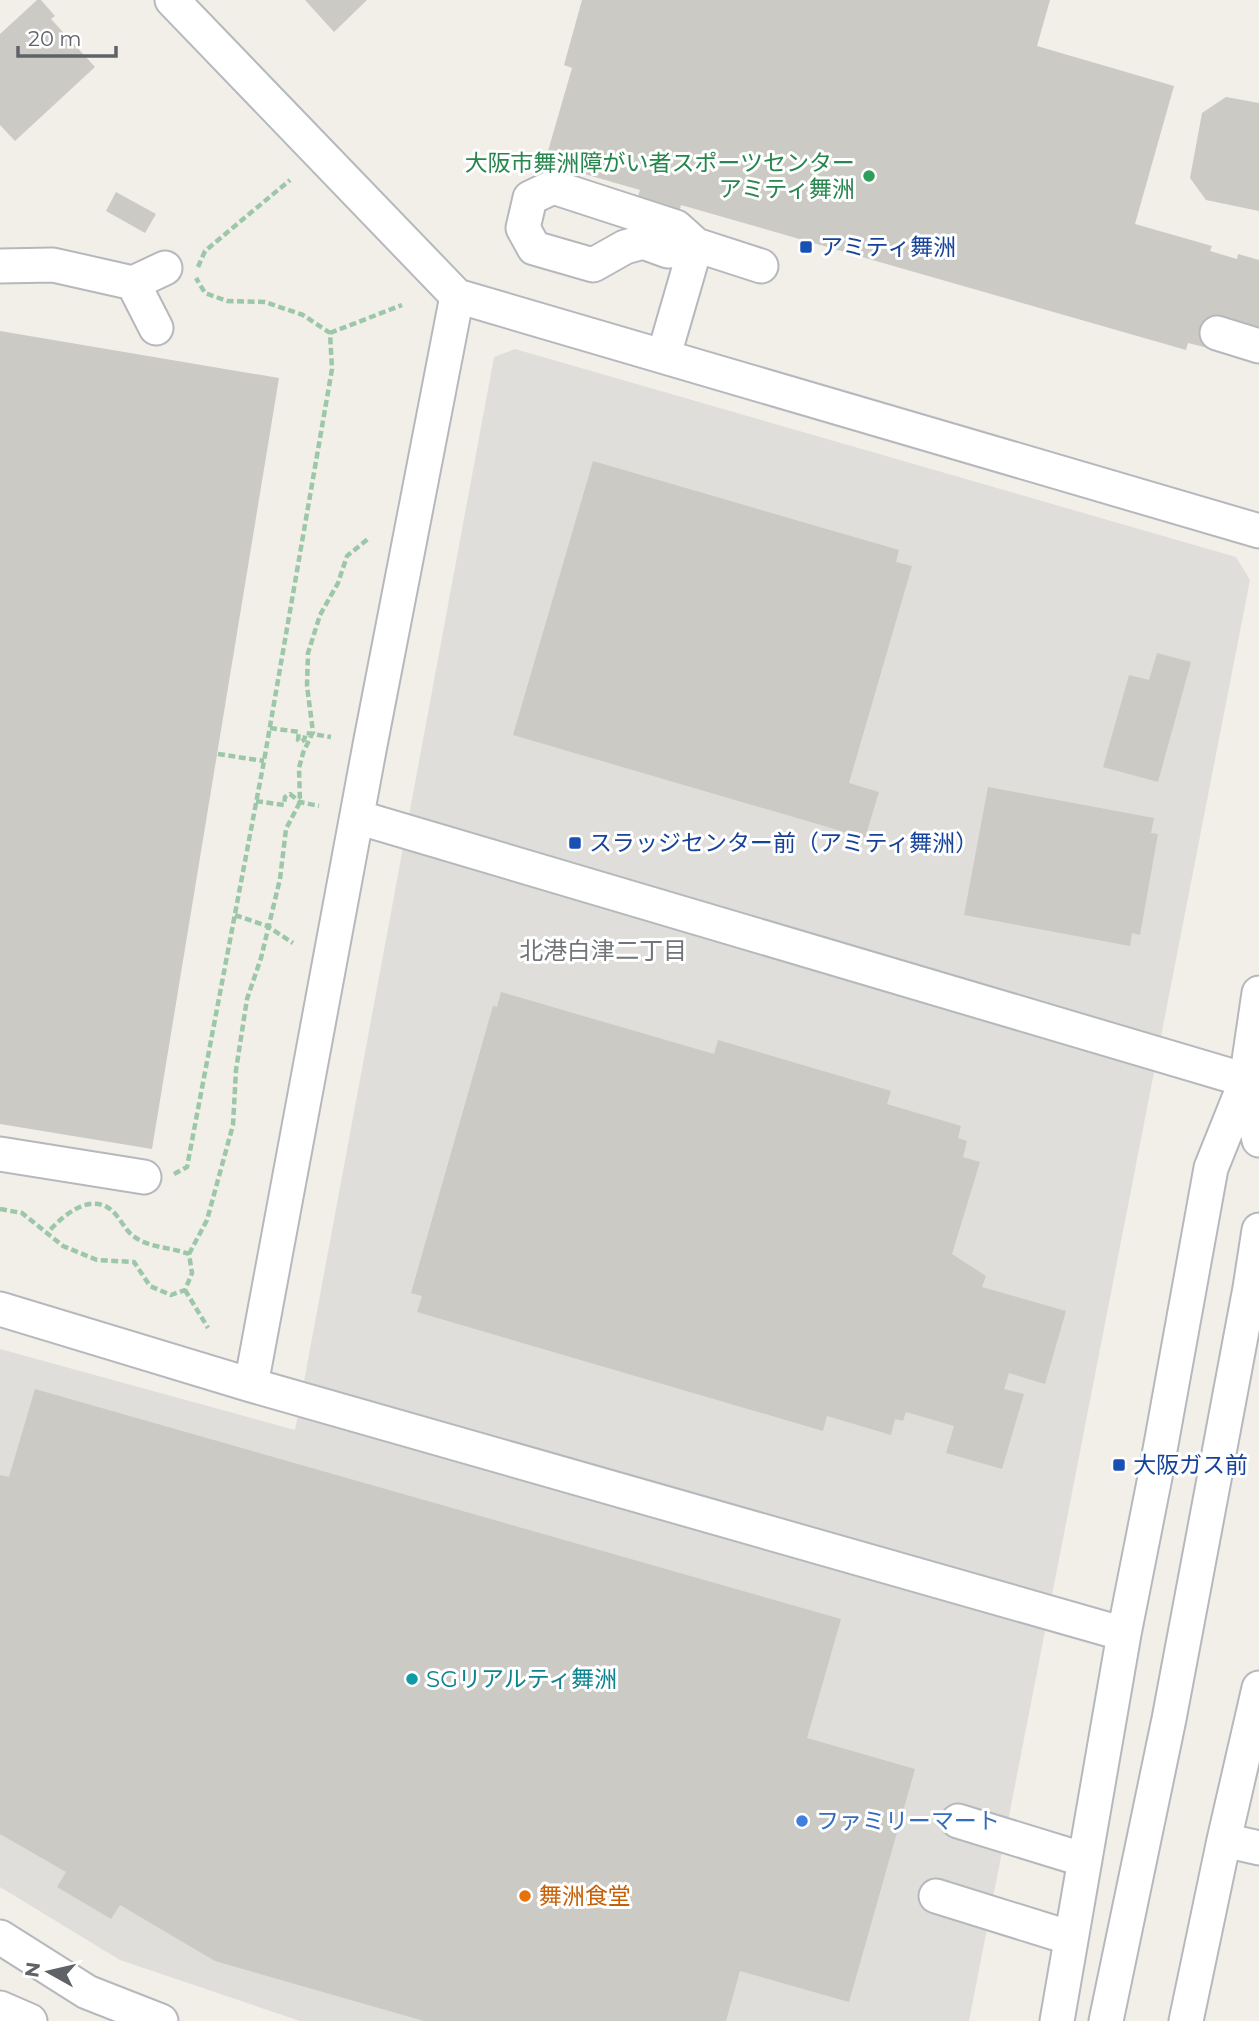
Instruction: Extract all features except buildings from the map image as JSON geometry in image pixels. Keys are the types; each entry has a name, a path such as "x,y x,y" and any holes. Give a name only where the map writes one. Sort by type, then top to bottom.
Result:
{"street":[{"path":"172,0 457,296 1259,531"},
{"path":"664,355 696,245 761,265"},
{"path":"0,266 53,265 133,284 164,268"},
{"path":"133,284 156,328"},
{"path":"251,1385 457,296"},
{"path":"1217,333 1259,346"},
{"path":"357,817 1252,1083"},
{"path":"1259,993 1252,1083 1259,1140"},
{"path":"1057,2021 1124,1634 1211,1168 1252,1083"},
{"path":"0,1154 144,1177"},
{"path":"1106,2021 1168,1719 1248,1302 1259,1230"},
{"path":"0,1310 251,1385 1124,1634"},
{"path":"1186,2021 1259,1688"},
{"path":"958,1821 1085,1860"},
{"path":"1224,1840 1259,1848"},
{"path":"936,1896 1071,1938"},
{"path":"0,1937 87,1992 161,2021"},
{"path":"0,2008 30,2021"}],"path":[{"path":"290,180 205,251 194,276 205,293 227,301 265,302 303,315 330,333"},
{"path":"330,333 402,306"},
{"path":"144,1177 165,1179 187,1167 270,728 332,369 330,333"},
{"path":"0,1209 22,1213 63,1246 97,1260 134,1262 150,1286 171,1295 185,1290 192,1273 189,1254 207,1220 233,1125 236,1070 247,999 261,958 280,879 286,829 300,802 299,768 313,732 306,687 308,653 320,615 338,583 347,556 368,539"},
{"path":"270,728 299,732 298,740 301,743 306,733 331,737"},
{"path":"218,754 264,761"},
{"path":"256,801 284,805 285,797 290,794 300,802 318,806"},
{"path":"235,915 267,926 293,943"},
{"path":"47,1233 61,1217 84,1205 106,1206 121,1220 131,1235 153,1246 173,1248 189,1254"},
{"path":"185,1290 208,1328"}],"shaded area":[{"path":"515,349 1236,557 1250,580 969,2021 300,2021 120,1960 0,1887 0,1349 295,1430 494,357"}],"place":[{"name":"大阪市舞洲障がい者スポーツセンター アミティ舞洲","path":"869,176"},
{"name":"アミティ舞洲","path":"806,247"},
{"name":"スラッジセンター前（アミティ舞洲）","path":"575,843"},
{"name":"大阪ガス前","path":"1119,1465"},
{"name":"SGリアルティ舞洲","path":"412,1679"},
{"name":"ファミリーマート","path":"802,1821"},
{"name":"舞洲食堂","path":"525,1896"}],"district":[{"name":"北港白津二丁目","path":"603,951"}]}
